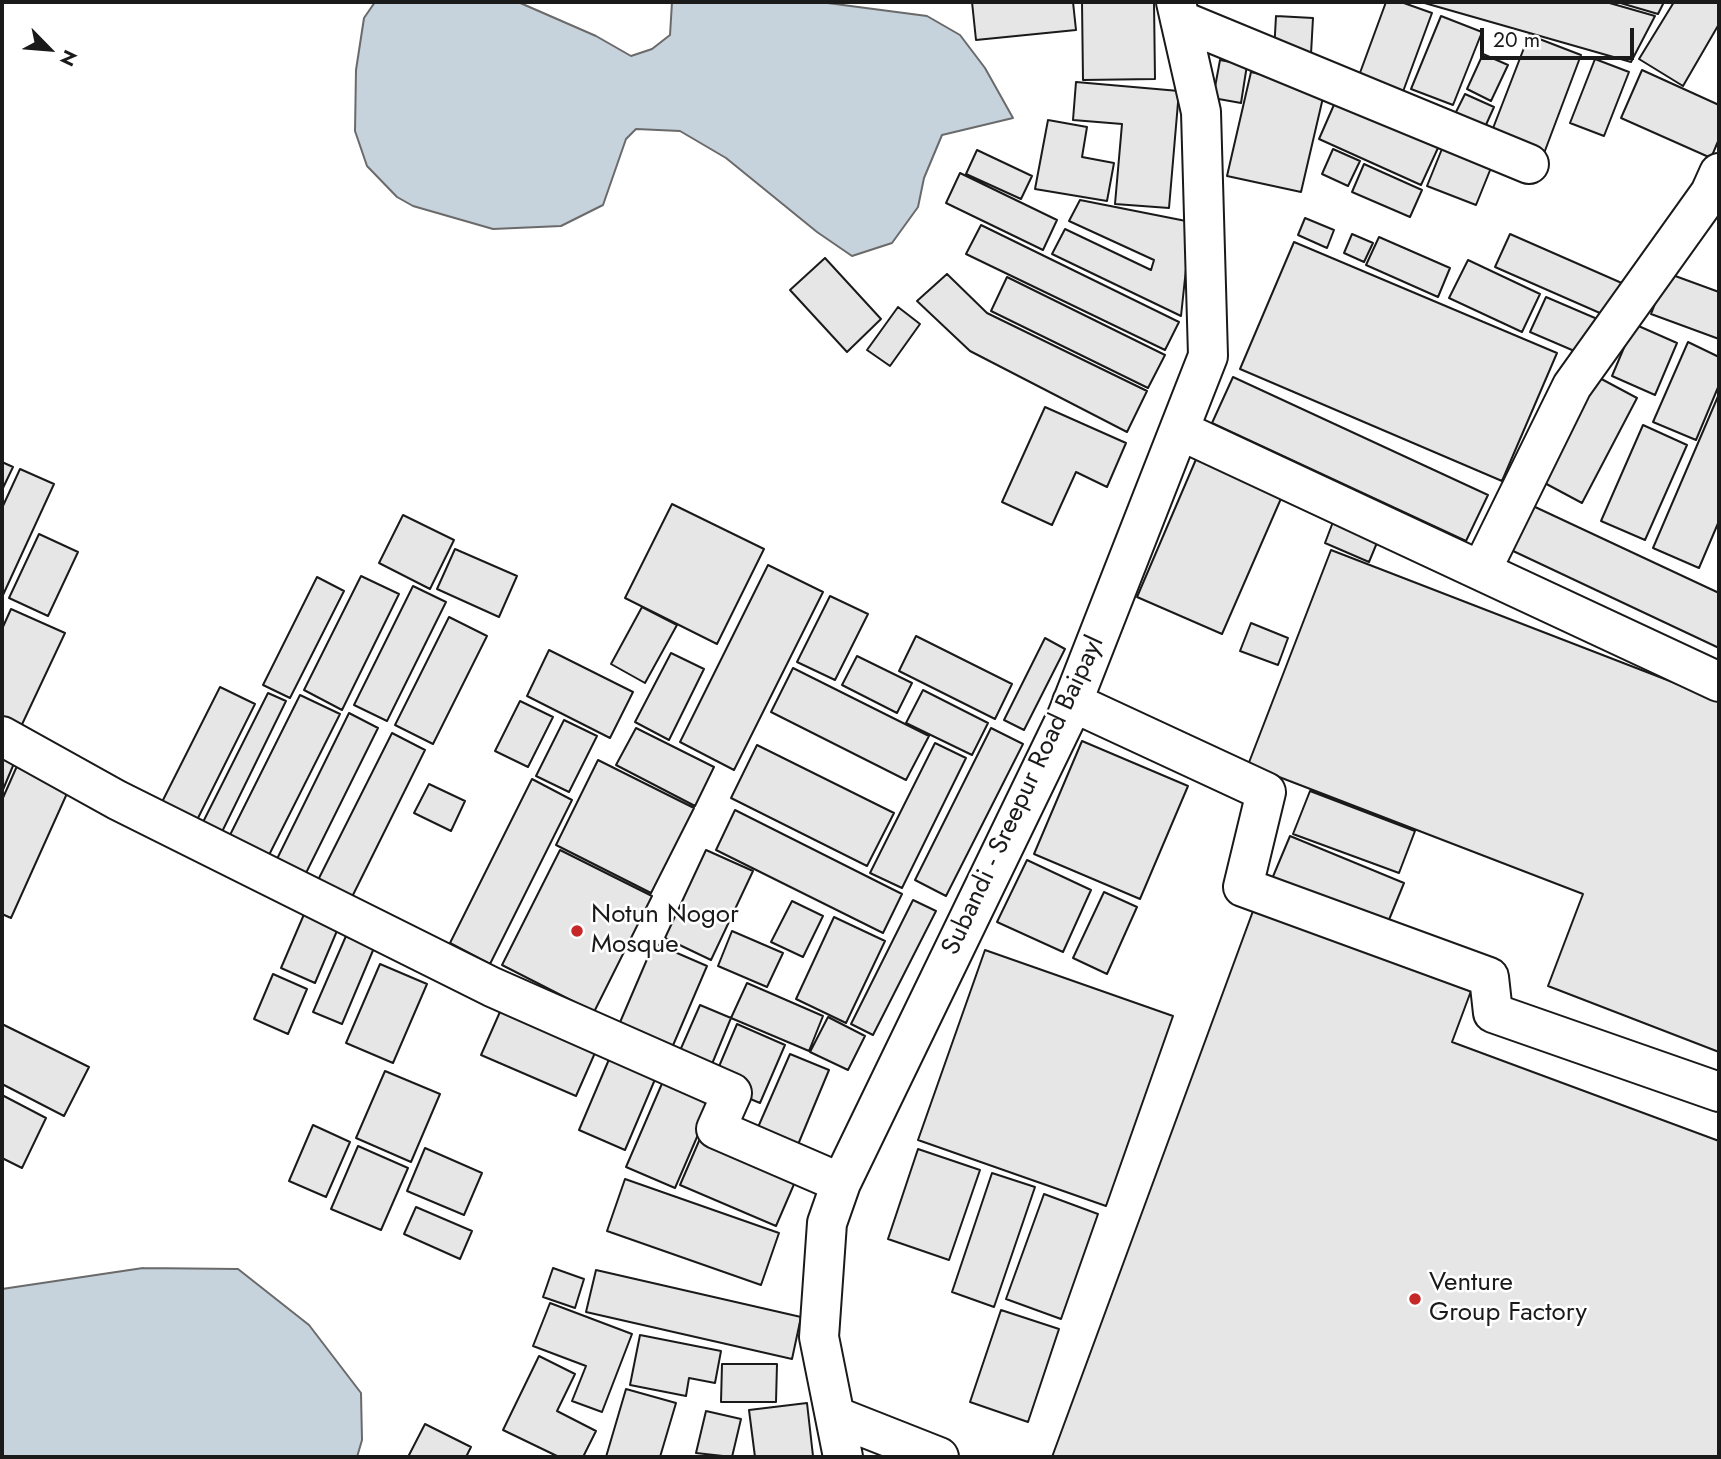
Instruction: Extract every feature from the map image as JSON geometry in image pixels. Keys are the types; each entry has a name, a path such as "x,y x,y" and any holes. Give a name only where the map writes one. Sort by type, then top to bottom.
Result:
{"street":[{"path":"1178,11 1530,164"},
{"name":"Subandi - Sreepur Road Baipayl","path":"842,1457 819,1336 827,1223 841,1183 1072,702 1208,356 1201,112 1178,11"},
{"path":"1481,570 1572,386 1710,193 1719,173"},
{"path":"1179,430 1719,682"},
{"path":"1072,702 1266,792 1243,887 1489,977 1493,1013 1719,1092"},
{"path":"2,736 117,800 492,987 732,1093 716,1129 841,1183"},
{"path":"835,1416 939,1457"}],"shaded area":[{"path":"375,2 518,2 596,36 631,56 652,49 670,35 672,2 820,2 927,16 960,35 985,68 1013,118 942,135 924,178 918,207 892,243 852,256 817,232 726,158 680,131 636,129 626,139 603,205 561,226 493,229 413,206 397,197 367,166 355,131 356,70 364,18"},
{"path":"143,1268 238,1269 309,1325 361,1393 362,1440 357,1457 2,1457 2,1289"}],"building":[{"path":"972,2 1073,2 1076,30 976,40"},
{"path":"1082,2 1154,2 1155,79 1083,80"},
{"path":"1386,2 1401,2 1432,13 1401,97 1357,81"},
{"path":"1421,2 1606,2 1655,16 1631,62"},
{"path":"1617,2 1664,2 1658,14"},
{"path":"1674,2 1719,2 1719,24 1683,86 1639,59"},
{"path":"1276,16 1313,18 1311,54 1274,52"},
{"path":"1441,16 1482,32 1453,105 1411,89"},
{"path":"1529,35 1581,55 1543,156 1490,136"},
{"path":"1483,54 1508,65 1491,101 1467,89"},
{"path":"1595,59 1629,72 1604,136 1570,123"},
{"path":"1220,60 1247,65 1241,103 1213,98"},
{"path":"1642,70 1719,105 1719,139 1711,158 1621,118"},
{"path":"1251,72 1325,89 1301,192 1227,176"},
{"path":"1076,82 1179,91 1169,208 1115,204 1122,124 1073,120"},
{"path":"1340,91 1443,137 1421,185 1319,139"},
{"path":"1465,94 1494,107 1485,127 1455,114"},
{"path":"1048,120 1087,127 1082,157 1114,163 1107,201 1035,189"},
{"path":"1446,139 1495,158 1476,205 1427,186"},
{"path":"1333,149 1360,161 1348,186 1322,174"},
{"path":"977,150 1032,176 1021,199 966,174"},
{"path":"1364,164 1422,190 1410,217 1352,192"},
{"path":"960,173 1057,220 1043,250 946,203"},
{"path":"1080,200 1191,222 1181,316 1052,254 1065,229 1151,270 1154,260 1069,221"},
{"path":"1305,218 1334,230 1327,248 1298,235"},
{"path":"981,225 1179,322 1165,350 966,254"},
{"path":"1352,234 1373,243 1364,262 1344,253"},
{"path":"1510,234 1624,284 1609,317 1495,267"},
{"path":"1379,237 1450,268 1438,297 1366,265"},
{"path":"1294,242 1557,353 1502,481 1240,369"},
{"path":"825,258 881,319 847,352 790,290"},
{"path":"1468,260 1540,294 1522,332 1449,298"},
{"path":"1667,273 1719,292 1719,339 1651,314"},
{"path":"947,274 987,313 1147,391 1127,432 970,351 917,301"},
{"path":"1007,277 1165,355 1148,388 991,311"},
{"path":"1546,297 1602,321 1586,356 1530,332"},
{"path":"898,307 920,324 890,366 867,350"},
{"path":"1634,324 1677,343 1655,395 1612,376"},
{"path":"1688,342 1719,357 1719,385 1696,440 1653,422"},
{"path":"1594,375 1637,398 1582,503 1539,480"},
{"path":"1233,377 1488,495 1466,541 1212,423"},
{"path":"1719,394 1719,521 1699,568 1653,548"},
{"path":"1045,407 1126,443 1107,487 1076,472 1052,525 1002,502"},
{"path":"1643,425 1687,445 1645,540 1601,521"},
{"path":"1197,457 1283,494 1222,634 1137,597"},
{"path":"2,462 13,467 2,490"},
{"path":"20,469 54,484 3,595 2,508"},
{"path":"672,504 764,549 717,644 625,598"},
{"path":"1533,506 1719,593 1719,648 1511,550"},
{"path":"1336,514 1381,533 1369,562 1325,543"},
{"path":"403,515 454,540 430,589 379,563"},
{"path":"39,534 78,552 48,616 9,598"},
{"path":"455,549 517,576 499,617 437,589"},
{"path":"1331,550 1719,700 1719,1052 1548,986 1583,894 1248,765"},
{"path":"768,565 823,592 734,770 680,742"},
{"path":"361,576 399,594 342,710 304,690"},
{"path":"317,577 344,591 290,698 263,685"},
{"path":"413,586 446,602 387,721 354,705"},
{"path":"830,596 868,614 835,680 797,662"},
{"path":"642,607 677,625 645,683 611,664"},
{"path":"11,609 65,633 17,735 2,727 2,629"},
{"path":"449,617 487,636 433,744 395,725"},
{"path":"1251,623 1288,638 1278,665 1240,651"},
{"path":"916,636 1012,684 995,719 899,671"},
{"path":"1045,638 1065,649 1024,730 1004,720"},
{"path":"549,650 633,692 610,738 527,696"},
{"path":"671,653 704,669 669,740 635,722"},
{"path":"857,656 912,683 897,713 842,685"},
{"path":"793,668 929,736 906,780 771,712"},
{"path":"220,687 255,704 196,822 161,804"},
{"path":"923,690 988,723 972,755 906,723"},
{"path":"268,693 286,701 217,842 198,832"},
{"path":"300,695 340,714 268,857 229,837"},
{"path":"520,701 553,717 528,767 495,751"},
{"path":"349,713 378,728 304,877 275,863"},
{"path":"564,720 597,736 569,792 536,776"},
{"path":"636,728 714,767 695,806 616,765"},
{"path":"991,728 1023,744 946,896 915,880"},
{"path":"392,733 425,750 345,911 311,894"},
{"path":"1082,741 1188,786 1140,899 1034,854"},
{"path":"935,743 966,758 902,888 870,873"},
{"path":"757,745 894,813 867,866 731,798"},
{"path":"2,755 15,761 2,792"},
{"path":"598,760 694,808 651,893 556,845"},
{"path":"17,766 69,789 11,918 2,914 2,800"},
{"path":"532,779 572,800 490,964 450,943"},
{"path":"429,784 465,801 451,831 414,813"},
{"path":"1310,791 1415,831 1399,873 1293,834"},
{"path":"735,810 902,894 883,933 716,850"},
{"path":"1290,836 1404,883 1384,932 1269,886"},
{"name":"Notun Nogor Mosque","path":"560,850 652,896 594,1012 502,965"},
{"path":"706,850 753,871 711,960 665,938"},
{"path":"1027,860 1091,890 1063,952 997,922"},
{"path":"1104,892 1137,907 1107,974 1073,958"},
{"path":"913,900 936,911 873,1035 851,1024"},
{"path":"792,901 823,916 803,957 771,942"},
{"name":"Venture Group Factory","path":"1253,911 1471,991 1452,1042 1719,1141 1719,1457 1052,1457"},
{"path":"305,912 339,926 315,983 281,968"},
{"path":"834,917 885,941 846,1023 796,999"},
{"path":"732,931 783,953 767,987 718,966"},
{"path":"346,936 374,948 342,1024 313,1012"},
{"path":"654,943 707,966 668,1057 615,1034"},
{"path":"985,950 1173,1016 1106,1206 918,1140"},
{"path":"380,964 427,984 393,1063 346,1043"},
{"path":"273,974 307,989 288,1034 254,1019"},
{"path":"747,983 823,1016 809,1051 731,1018"},
{"path":"503,1005 598,1046 576,1096 481,1055"},
{"path":"700,1005 731,1018 707,1076 675,1062"},
{"path":"828,1017 865,1036 848,1070 810,1052"},
{"path":"2,1024 89,1067 64,1116 2,1084"},
{"path":"737,1024 785,1045 760,1103 712,1083"},
{"path":"613,1050 659,1070 625,1150 579,1130"},
{"path":"790,1054 829,1070 792,1159 752,1141"},
{"path":"385,1071 440,1094 411,1162 356,1138"},
{"path":"667,1072 716,1093 675,1188 626,1167"},
{"path":"2,1095 46,1118 22,1168 2,1158"},
{"path":"313,1125 350,1142 326,1197 289,1181"},
{"path":"702,1134 798,1175 776,1226 680,1185"},
{"path":"358,1146 408,1168 381,1230 331,1209"},
{"path":"425,1148 482,1173 464,1215 407,1191"},
{"path":"918,1149 980,1170 949,1260 888,1239"},
{"path":"992,1173 1035,1187 994,1307 952,1292"},
{"path":"625,1179 779,1233 761,1285 607,1231"},
{"path":"1044,1194 1098,1214 1061,1319 1006,1299"},
{"path":"416,1207 472,1231 460,1259 404,1234"},
{"path":"553,1268 584,1279 575,1308 543,1297"},
{"path":"596,1270 801,1317 792,1359 586,1312"},
{"path":"550,1303 632,1334 602,1412 572,1401 586,1366 533,1346"},
{"path":"1001,1310 1059,1329 1028,1422 970,1402"},
{"path":"640,1335 721,1351 715,1383 689,1378 686,1396 630,1385"},
{"path":"539,1356 575,1374 557,1411 596,1431 583,1457 559,1457 503,1430"},
{"path":"722,1364 777,1364 776,1402 721,1402"},
{"path":"626,1389 676,1403 660,1457 606,1457"},
{"path":"807,1403 813,1456 755,1457 749,1410"},
{"path":"706,1411 741,1419 732,1457 696,1453"},
{"path":"425,1424 471,1447 466,1457 408,1457"}],"place":[{"name":"Notun Nogor Mosque","path":"577,931"},
{"name":"Venture Group Factory","path":"1415,1299"}]}
